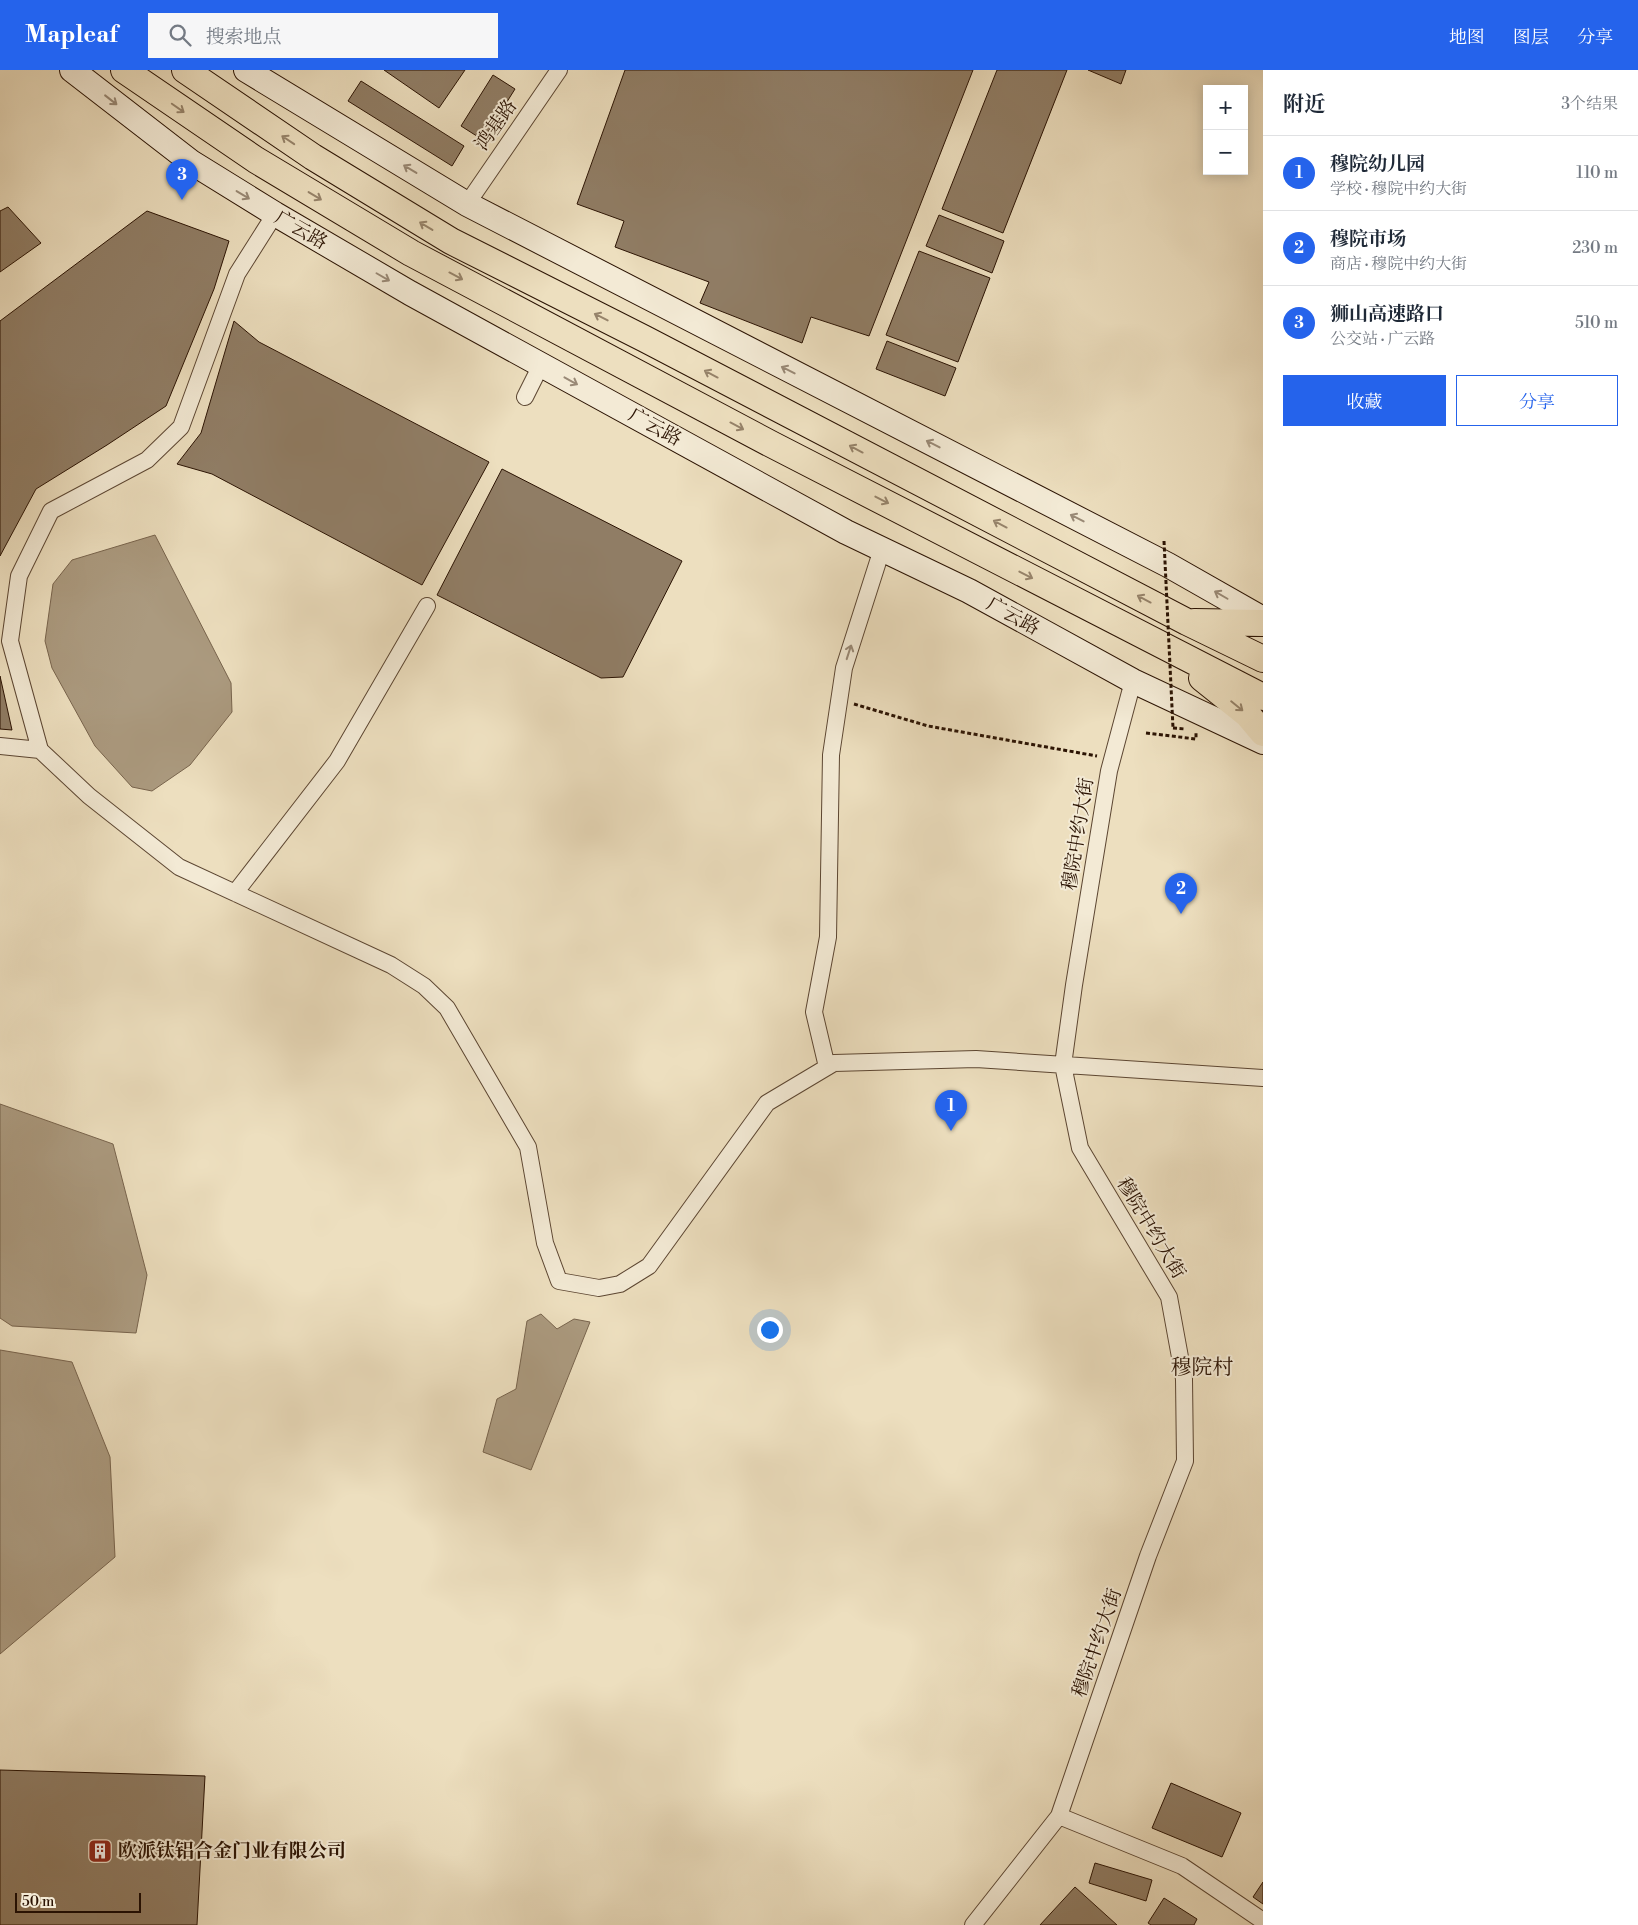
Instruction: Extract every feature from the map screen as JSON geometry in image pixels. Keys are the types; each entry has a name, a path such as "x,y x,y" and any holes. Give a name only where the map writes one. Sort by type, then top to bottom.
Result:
{"main road":[{"name":"广云路","path":"72,70 191,162 275,214 410,293 846,532 969,591 1133,681 1263,742"},
{"name":"广云路","path":"124,70 256,160 329,205 420,257 617,362 1263,697"},
{"path":"185,70 313,157 451,241 645,339 1263,660"},
{"path":"246,70 467,204 1168,565 1263,619"},
{"path":"1187,622 1263,623"},
{"path":"1158,643 1247,714 1263,732"}],"street":[{"name":"鸿基路","path":"467,204 559,70"},
{"path":"275,214 238,274 181,427 147,460 51,511 19,576 10,641 40,750 89,796 179,867 391,965 424,986 447,1008 528,1147 545,1243 559,1281 598,1288 620,1284 649,1266 767,1103 834,1062 976,1059 1263,1078"},
{"path":"525,397 541,365"},
{"path":"827,1067 814,1012 828,937 831,755 844,668 882,549"},
{"path":"235,893 337,761 427,606"},
{"name":"穆院中约大街","path":"973,1925 1059,1816 1146,1561 1185,1461 1184,1378 1169,1297 1080,1148 1063,1065 1074,985 1112,759 1133,681"},
{"path":"0,746 40,750"},
{"path":"1059,1816 1182,1866 1263,1921"}],"path":[{"path":"1146,733 1196,739 1196,730 1173,728 1164,541"},
{"path":"839,700 928,726 1112,759"}],"shaded area":[{"path":"155,535 231,683 232,712 190,765 152,791 132,787 95,746 52,668 45,641 53,584 72,560"},
{"path":"0,1104 113,1144 147,1275 136,1333 12,1326 0,1318"},
{"path":"541,1314 557,1329 574,1319 590,1322 531,1470 483,1452 497,1399 516,1389 527,1321"},
{"path":"0,1350 72,1362 110,1457 115,1557 0,1654"}],"building":[{"path":"384,70 465,70 439,108"},
{"path":"625,70 973,70 869,336 811,317 802,343 700,303 709,282 615,247 624,221 577,204"},
{"path":"997,70 1067,70 1003,233 942,209"},
{"path":"1088,70 1126,70 1121,84"},
{"path":"493,75 515,89 483,140 461,126"},
{"path":"361,81 464,146 452,166 348,101"},
{"path":"8,207 41,243 0,272 0,211"},
{"path":"147,211 229,241 214,289 166,406 36,489 0,556 0,321"},
{"path":"939,215 1004,241 992,273 926,246"},
{"path":"919,251 990,278 958,362 886,335"},
{"path":"234,321 259,342 489,462 422,585 212,474 177,464 201,433"},
{"path":"887,341 956,368 945,396 876,369"},
{"path":"502,469 682,561 623,677 601,678 437,595"},
{"path":"0,676 12,730 0,729"},
{"name":"欧派钛铝合金门业有限公司","path":"0,1770 205,1776 197,1925 0,1925"},
{"path":"1171,1783 1241,1813 1222,1857 1152,1828"},
{"path":"1095,1863 1152,1880 1146,1901 1089,1883"},
{"path":"1263,1882 1263,1904 1253,1897"},
{"path":"1075,1887 1117,1925 1040,1925"},
{"path":"1164,1898 1197,1919 1194,1925 1151,1925 1148,1923"}],"place":[{"name":"狮山高速路口","path":"182,200"},
{"name":"穆院市场","path":"1181,914"},
{"name":"穆院幼儿园","path":"951,1131"},
{"name":"欧派钛铝合金门业有限公司","path":"100,1851"}],"district":[{"name":"穆院村","path":"1202,1368"}]}
